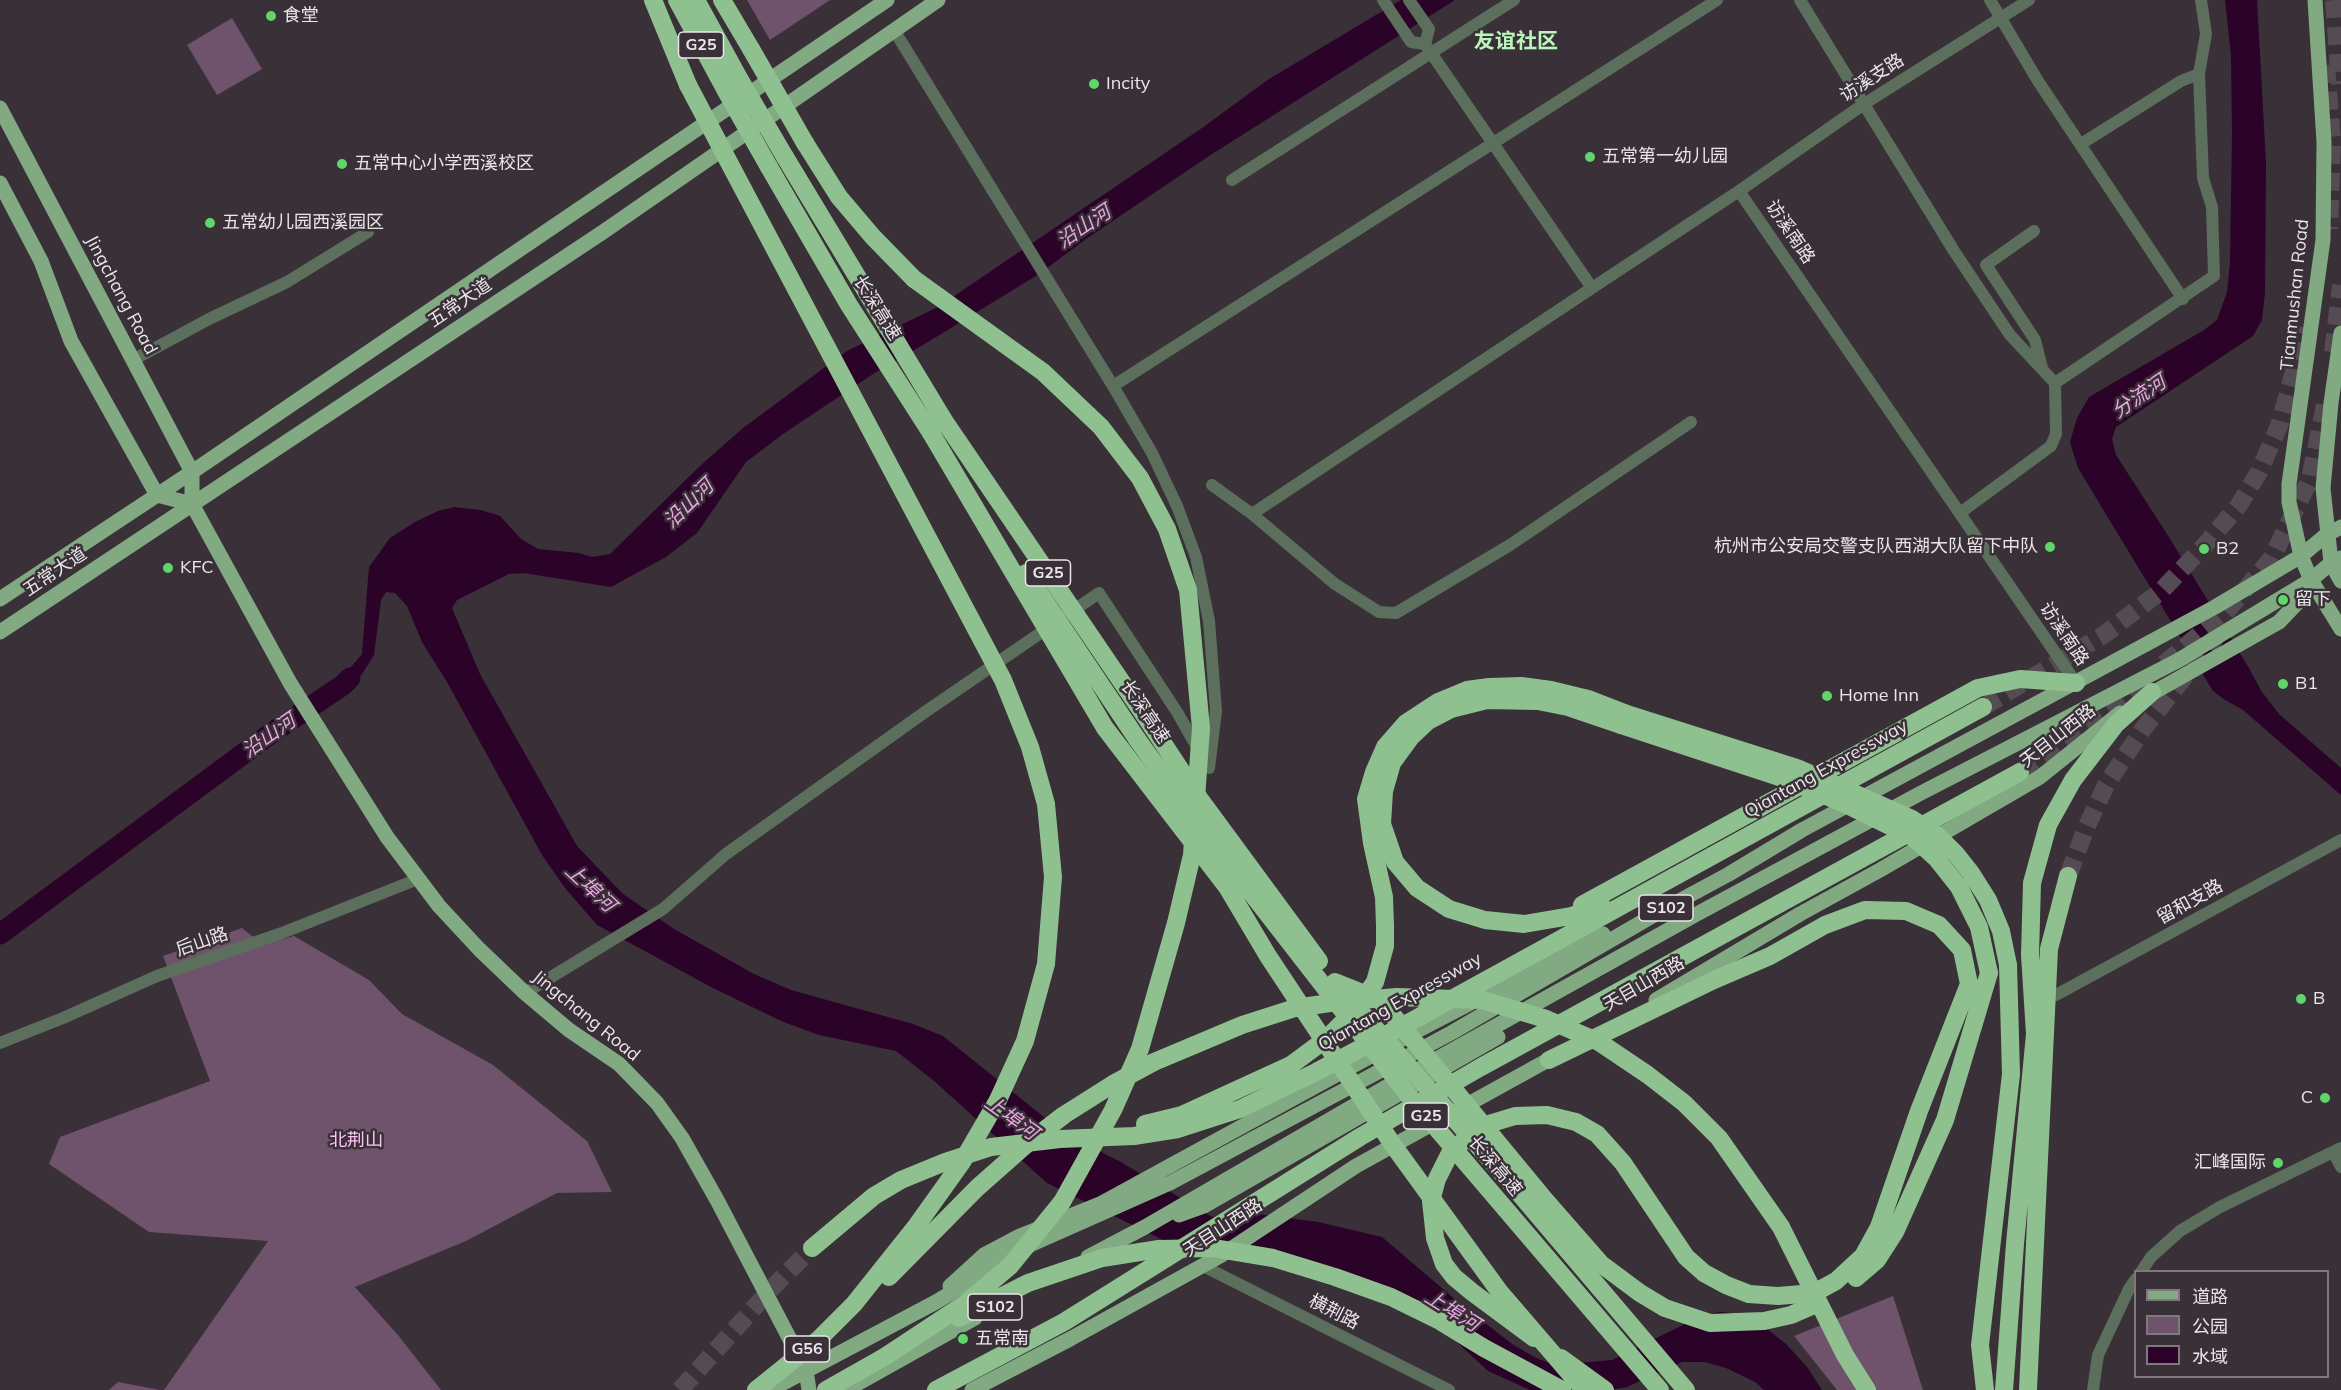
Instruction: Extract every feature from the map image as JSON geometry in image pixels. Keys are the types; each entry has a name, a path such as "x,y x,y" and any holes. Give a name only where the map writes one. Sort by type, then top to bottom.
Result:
{"highway":[{"path":"653,0 688,85 1003,680 1030,747 1046,804 1053,877 1046,964 1025,1041 998,1100 962,1162 917,1225 854,1304"},
{"name":"长深高速","path":"677,0 733,85 785,157 867,296 944,419 1202,802 1335,982 1683,1387"},
{"name":"长深高速","path":"696,0 769,167 849,305 931,433 1137,739 1204,832 1416,1104 1660,1390"},
{"path":"722,0 839,198 873,237 915,279 1043,372 1101,427 1140,478 1167,529 1188,590 1201,728 1192,855 1158,992 1140,1048 1113,1110 1062,1202 1010,1266 966,1303 886,1356"},
{"path":"931,433 1105,728 1227,887 1268,956 1406,1163 1499,1291 1584,1390"},
{"path":"1524,924 1580,906 1978,688 2020,679 2076,683"},
{"path":"1089,1138 1182,1115 1291,1065 1326,1039 1355,1010 1375,982 1386,946 1384,897 1372,843 1366,800 1374,772 1386,747 1406,723 1438,702 1467,690 1521,686 1588,699 1623,719 1782,778 1842,803 1914,838 1936,858 1959,887 1979,927 1989,973 1945,1120 1894,1232 1877,1260 1844,1290 1791,1315 1764,1322 1710,1323 1665,1308 1600,1264 1380,1000 1335,982"},
{"path":"2004,1390 2035,1034 2030,955 2031,883 2048,825 2073,780 2116,724 2152,692"},
{"path":"1687,870 1600,907 1571,916 1524,924 1485,920 1449,909 1417,888 1395,862 1382,824 1384,791 1392,763 1428,721 1451,709 1487,700 1538,701 1623,719 1797,768 1912,819 1938,836 1956,854 1988,900 2001,931 2008,965 2011,1074 1980,1345 1985,1390"},
{"name":"Qiantang Expressway","path":"812,1248 874,1196 901,1180 991,1147 1060,1139 1134,1136 1178,1129 1240,1109 1389,1033 1983,707"},
{"path":"936,1390 1064,1322 1360,1137 1481,1067 2020,772"},
{"path":"2028,1390 2049,949 2068,876"},
{"path":"1549,1060 1714,980 1770,956 1825,925 1865,910 1905,910 1939,925 1962,950 1969,984 1919,1111 1879,1227 1863,1256 1836,1281 1814,1293 1778,1296 1749,1294 1704,1273 1686,1257 1623,1163 1597,1134 1576,1122 1547,1115 1515,1116 1492,1123 1470,1136 1450,1153 1437,1179 1431,1201 1435,1238 1444,1264 1454,1277 1472,1292 1605,1390"},
{"path":"854,1304 882,1283 977,1188 1029,1142 1064,1114 1154,1062 1242,1025 1295,1008 1397,997 1482,1000 1546,1019 1599,1042 1684,1103 1719,1138 1781,1227 1845,1355 1867,1390"},
{"path":"886,1356 1028,1282 1102,1258 1159,1249 1213,1248 1273,1258 1391,1297 1440,1321 1484,1348 1562,1390"},
{"name":"G56","path":"756,1390 818,1340 854,1304"},
{"name":"G56","path":"826,1390 886,1356"},
{"path":"2006,1360 2011,1390"}],"main road":[{"name":"五常大道","path":"0,599 192,472 887,0"},
{"name":"五常大道","path":"0,632 594,238 938,0"},
{"name":"Tianmushan Road","path":"2315,0 2324,142 2324,240 2289,484 2289,502 2301,556 2311,580 2341,629"},
{"name":"Jingchang Road","path":"0,108 192,472 192,504 290,683 318,728 387,837 418,879 479,950 569,1030 619,1064 657,1103 682,1138 717,1200 806,1370 809,1390"},
{"path":"0,183 41,261 70,341 157,495 192,504"},
{"path":"2341,333 2331,403 2323,488 2326,535 2341,581"},
{"name":"天目山西路","path":"1098,1210 1170,1183 1451,1033 1802,830 2215,607 2301,556 2326,535 2341,527"},
{"name":"天目山西路","path":"846,1390 921,1347 1145,1227 1197,1203 1362,1101 1931,788 2179,660 2311,580 2336,561"},
{"name":"天目山西路","path":"972,1390 1203,1266 1356,1166 1671,991 1800,914 2040,777 2109,721 2152,692 2279,622 2299,601 2311,580"},
{"name":"天目山西路","path":"770,1390 936,1302 1030,1245 1098,1210 1156,1174 1522,975 1729,874"}],"street":[{"path":"1409,0 1429,30 1428,49"},
{"path":"1232,180 1428,49 1514,0"},
{"path":"1113,386 1717,0"},
{"path":"1990,0 2038,81 2183,299"},
{"name":"访溪支路","path":"1740,191 1864,104 2028,0"},
{"path":"2055,383 2214,276 2212,207 2203,178 2199,74 2206,34 2201,0"},
{"path":"1805,2 1954,251 2010,335 2055,383 2056,434 2051,446 1960,513"},
{"path":"1385,4 1411,42 1428,49 1592,288"},
{"path":"525,993 663,909 726,854 1099,593 1177,712 1209,768 1216,711 1209,621 1197,557 1177,506 1152,453 1113,386 894,30"},
{"path":"2081,144 2181,81 2199,74"},
{"path":"1252,514 1740,191"},
{"name":"访溪南路","path":"1740,191 2076,683"},
{"path":"2034,231 1986,265 2035,340 2042,369"},
{"path":"133,360 209,319 287,282 368,232"},
{"path":"1212,485 1252,514 1335,584 1378,612 1396,613 1510,545 1691,422"},
{"name":"留和支路","path":"2056,995 2341,840"},
{"name":"后山路","path":"0,1043 157,976 282,933 418,879"},
{"path":"2142,1270 2151,1257 2181,1231 2220,1207 2337,1150 2341,1167"},
{"name":"横荆路","path":"1203,1266 1449,1390"},
{"path":"2093,1390 2098,1355 2128,1289 2134,1282"}],"green space":[{"path":"747,0 830,0 770,40"},
{"path":"232,18 262,69 217,95 187,45"},
{"name":"北荆山","path":"242,928 263,945 294,936 369,980 402,1014 493,1065 587,1141 612,1192 557,1193 466,1241 355,1287 398,1335 441,1390 164,1390 268,1241 149,1232 49,1164 60,1137 210,1081 163,956"},
{"path":"1893,1296 1923,1390 1837,1390 1794,1336"},
{"path":"118,1382 160,1390 109,1390"}],"water":[{"name":"上埠河","path":"1401,0 1455,0 1209,156 1086,239 1039,274 873,374 783,434 746,462 697,533 666,557 611,587 524,573 509,574 457,600 452,608 480,674 577,846 623,894 674,929 754,974 791,990 913,1024 943,1036 1065,1134 1121,1162 1212,1217 1250,1213 1318,1222 1382,1237 1457,1301 1512,1344 1536,1358 1555,1365 1612,1360 1701,1316 1720,1312 1741,1314 1757,1321 1786,1344 1807,1367 1822,1390 1764,1390 1755,1382 1726,1368 1705,1362 1682,1362 1627,1387 1610,1390 1530,1390 1488,1371 1447,1333 1382,1301 1301,1269 1163,1240 1047,1183 933,1080 896,1051 819,1035 781,1021 711,987 597,925 565,888 542,855 447,682 422,642 407,606 395,593 386,592 381,600 374,655 362,674 335,702 324,686 351,667 362,654 369,567 390,538 415,522 438,511 454,507 481,510 500,516 521,539 538,549 579,553 592,557 610,554 700,466 743,428 847,351 938,307 1202,128 1269,79"},
{"name":"分流河","path":"2225,0 2257,0 2266,163 2265,293 2262,320 2253,336 2116,427 2112,439 2116,455 2167,534 2262,692 2279,714 2341,768 2341,795 2243,710 2213,691 2078,468 2070,442 2077,418 2089,397 2204,330 2217,320 2227,292 2230,262 2232,135 2231,56"}],"waterway":[{"name":"沿山河","path":"0,934 270,734 350,678"}],"tunnel":[{"path":"2334,0 2340,84"},
{"path":"2326,65 2332,141 2329,229"},
{"path":"2333,352 2341,285"},
{"path":"1983,707 2105,634 2161,591 2206,544 2239,505 2259,472 2279,426 2306,328"},
{"path":"2164,664 2224,614 2272,558 2310,479 2326,400"},
{"path":"2068,876 2086,828 2106,785 2143,729 2216,637"},
{"path":"2020,772 2093,721 2143,682"},
{"path":"680,1390 772,1288 812,1248"}],"place":[{"name":"食堂","path":"271,16"},
{"name":"Incity","path":"1094,84"},
{"name":"五常第一幼儿园","path":"1590,157"},
{"name":"五常中心小学西溪校区","path":"342,164"},
{"name":"五常幼儿园西溪园区","path":"210,223"},
{"name":"杭州市公安局交警支队西湖大队留下中队","path":"2050,547"},
{"name":"B2","path":"2204,549"},
{"name":"KFC","path":"168,568"},
{"name":"留下","path":"2283,600"},
{"name":"B1","path":"2283,684"},
{"name":"Home Inn","path":"1827,696"},
{"name":"B","path":"2301,999"},
{"name":"C","path":"2325,1098"},
{"name":"汇峰国际","path":"2278,1163"},
{"name":"五常南","path":"963,1339"}],"district":[{"name":"友谊社区","path":"1516,42"}]}
